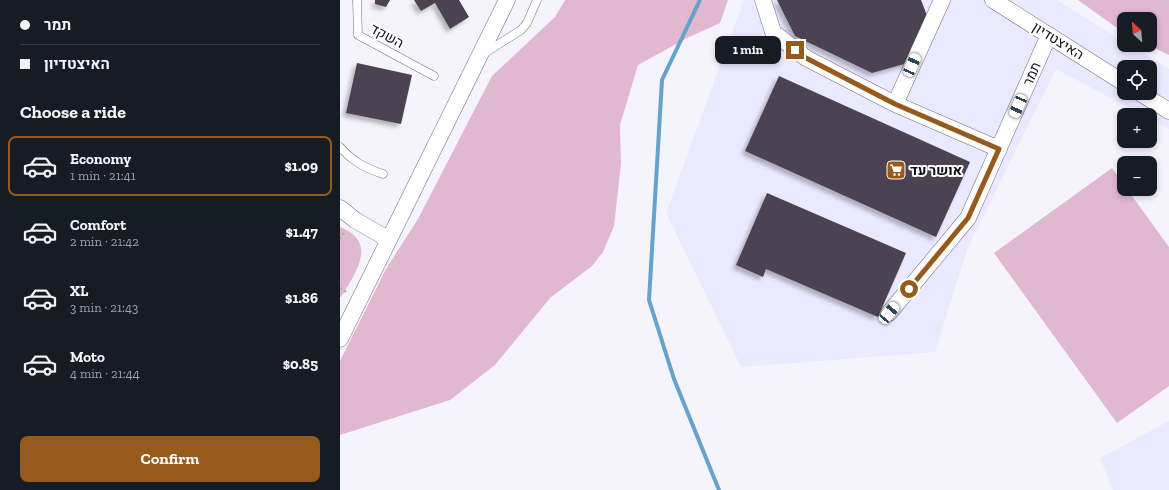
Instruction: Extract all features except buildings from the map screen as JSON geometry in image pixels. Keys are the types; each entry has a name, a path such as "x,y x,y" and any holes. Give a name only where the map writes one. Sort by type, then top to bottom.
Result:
{"street":[{"path":"340,339 344,320 388,239 507,0"},
{"path":"763,0 773,32 806,58 895,104 999,149"},
{"path":"895,104 942,0"},
{"name":"האיצטדיון","path":"993,0 1117,79"},
{"name":"תמר","path":"889,313 968,218 1049,35"},
{"path":"1151,100 1169,111"},
{"path":"340,208 355,220 388,239"}],"lane":[{"name":"השקד","path":"357,0 358,35 434,76"},
{"path":"478,57 521,30 527,23 537,0"},
{"path":"340,147 347,155 362,166 383,174"}],"shaded area":[{"path":"565,0 728,0 720,23 687,38 638,65 620,125 621,164 614,226 603,252 592,266 550,298 495,365 450,400 340,435 340,361 386,269 418,219 492,76 555,17"},
{"path":"744,0 1057,0 1117,38 1117,52 1141,52 1154,60 1117,60 1117,100 1157,100 1157,62 1169,69 1169,129 1157,123 1157,108 1129,108 1056,69 968,247 935,352 741,367 666,213"},
{"path":"1078,0 1169,0 1169,55 1157,49 1157,12 1117,12 1117,28"},
{"path":"1112,168 1117,175 1117,196 1132,196 1169,247 1169,386 1117,423 994,253"},
{"path":"340,227 352,233 359,241 361,250 357,269 341,297 340,297"},
{"path":"1169,421 1169,490 1113,490 1100,458"}],"waterway":[{"path":"700,0 662,80 649,300 674,379 719,490"}],"place":[{"name":"אושר עד","path":"896,170"}],"route":[{"path":"795,50 806,58 895,104 999,149 968,218 909,289"}]}
